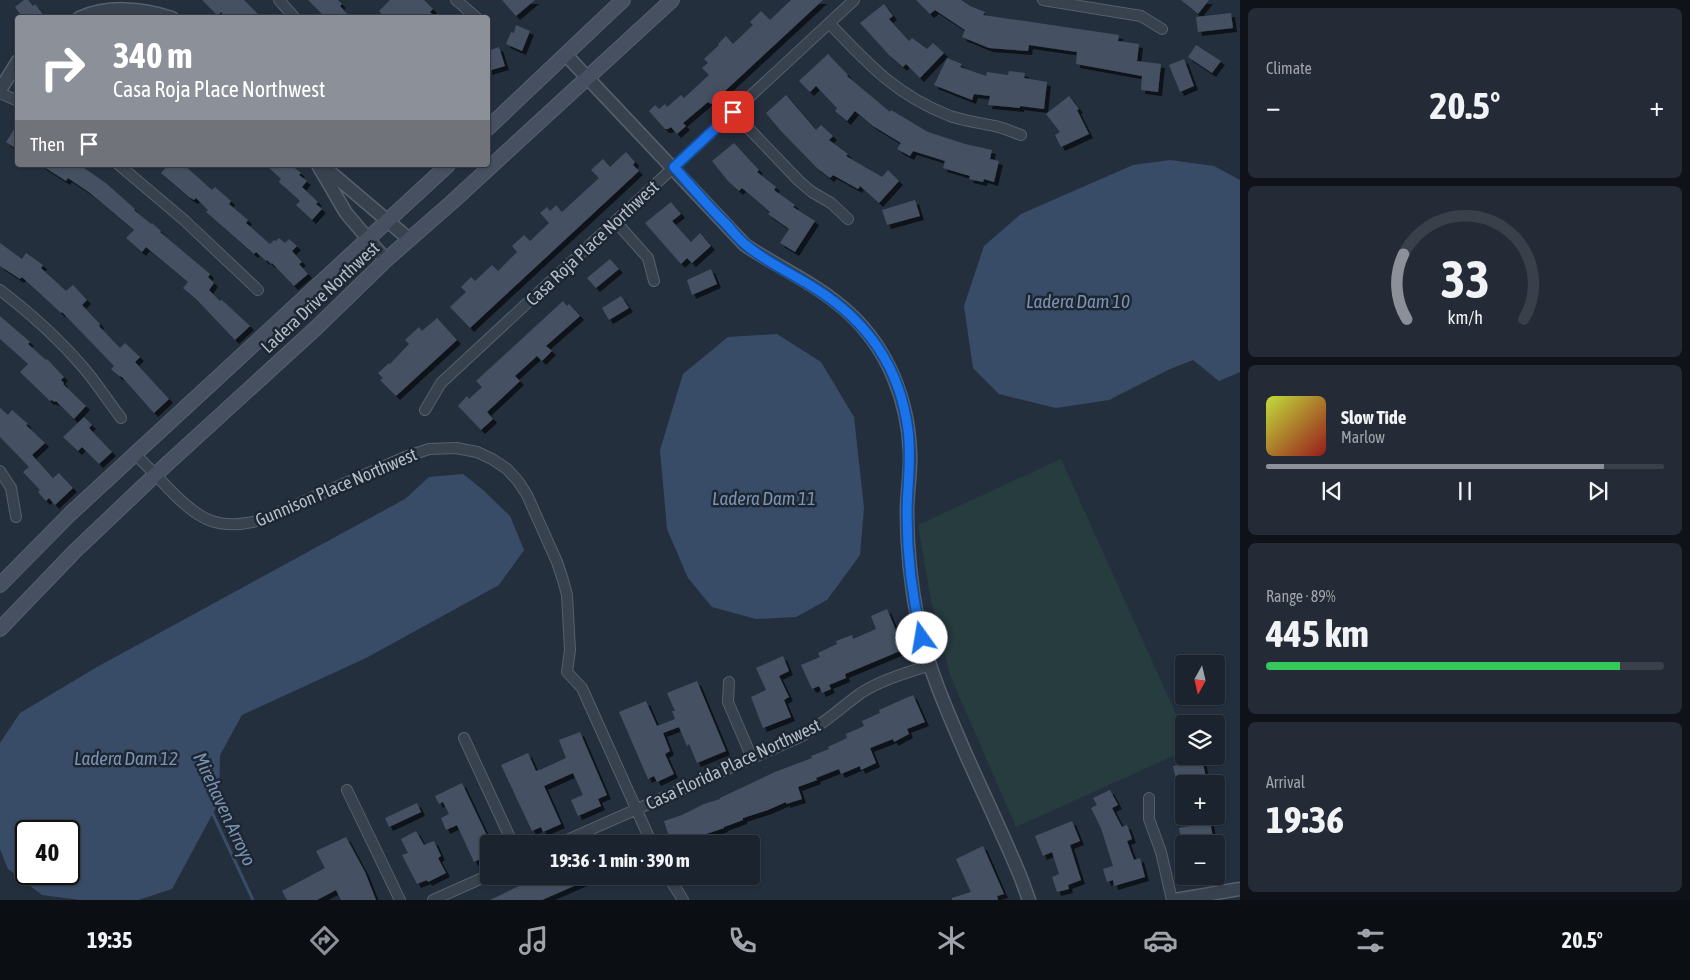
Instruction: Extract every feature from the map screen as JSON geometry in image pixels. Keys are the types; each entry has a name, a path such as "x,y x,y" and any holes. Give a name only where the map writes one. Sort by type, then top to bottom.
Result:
{"main road":[{"path":"490,126 623,0"},
{"name":"Ladera Drive Northwest","path":"490,167 672,0"},
{"name":"Ladera Drive Northwest","path":"0,585 70,514 446,167"},
{"name":"Ladera Drive Northwest","path":"0,629 75,551 155,475 316,328 408,239 490,167"}],"street":[{"path":"279,0 292,15"},
{"path":"456,0 474,15"},
{"name":"Casa Roja Place Northwest","path":"425,410 441,383 854,0"},
{"path":"1044,0 1141,16 1162,29"},
{"path":"84,15 140,5 165,15"},
{"path":"829,23 875,71 898,89 924,105 952,116 997,126 1021,135"},
{"path":"566,54 745,244 814,288 850,314 879,347 890,366 904,407 908,430 910,454 907,512 909,555 919,624 944,706 1022,878 1029,900"},
{"path":"15,66 0,92 15,100"},
{"path":"733,112 800,181 812,192 831,203 848,219"},
{"path":"121,167 184,220 258,290"},
{"path":"319,167 346,213 386,260"},
{"path":"324,167 408,239"},
{"path":"616,222 648,258 654,280"},
{"path":"0,290 50,332 82,367 121,418"},
{"name":"Gunnison Place Northwest","path":"135,454 198,516 230,525 246,524 261,520 405,457 429,449 456,448 477,452 492,458 512,475 527,495 558,562 567,595 570,650 567,672 582,688 648,835"},
{"path":"0,471 11,488 16,517"},
{"name":"Casa Florida Place Northwest","path":"579,835 812,731 861,694 880,683 930,665"},
{"path":"729,682 728,702 752,758"},
{"path":"464,738 509,835"},
{"path":"347,790 400,900"},
{"path":"1149,798 1149,819 1161,852 1173,900 1240,889"},
{"path":"432,900 480,878"},
{"path":"674,885 683,900"}],"green space":[{"path":"1061,459 1176,715 1175,755 1016,827 950,675 931,600 918,525"}],"water":[{"name":"Ladera Dam 10","path":"1170,160 1214,166 1240,180 1240,372 1219,381 1193,360 1170,369 1109,400 1056,408 999,394 973,368 964,306 984,246 1021,214 1133,165"},
{"name":"Ladera Dam 11","path":"777,334 821,362 854,417 864,508 860,555 827,600 796,617 756,619 712,607 688,578 667,529 660,450 683,374 728,337"},
{"name":"Ladera Dam 12","path":"463,474 510,516 524,550 499,585 366,658 242,715 220,755 219,802 172,889 138,900 80,900 42,895 29,885 80,885 80,820 15,820 15,874 8,869 0,849 0,743 20,713 97,667 405,499 429,477"}],"building":[{"path":"24,0 28,0 33,6 35,4 44,15 21,15 15,7"},
{"path":"202,0 244,0 259,15 224,15 221,12 217,15"},
{"path":"308,0 338,0 342,4 340,6 348,15 323,15"},
{"path":"390,0 424,0 433,9 430,12 433,15 382,15 379,11"},
{"path":"502,0 535,0 516,16"},
{"path":"791,0 823,0 711,104 708,102 683,123 686,126 677,134 671,127 665,129 649,111 655,105 659,109 665,104 667,107 681,95 684,98 709,75 702,68 708,63 704,59 726,36 733,44 753,25 750,22 761,11 770,20"},
{"path":"916,0 961,0 985,12 983,15 1119,35 1118,41 1139,44 1137,61 1161,64 1158,92 1141,90 1142,76 1076,64 1077,52 1029,45 1028,51 989,48 962,37 965,30 935,10 930,14"},
{"path":"1181,0 1209,0 1198,14"},
{"path":"884,4 893,16 889,19 909,41 912,38 927,49 933,43 944,53 920,78 906,64 903,67 889,55 860,23"},
{"path":"1231,13 1233,28 1198,32 1196,17"},
{"path":"516,25 530,31 522,51 506,44 511,32 514,33"},
{"path":"1196,45 1221,61 1212,73 1188,57"},
{"path":"499,47 505,66 490,70 490,50"},
{"path":"828,54 847,76 890,112 891,110 928,132 965,144 992,150 990,159 999,161 994,182 984,179 983,182 969,179 970,176 943,168 945,161 913,151 910,156 897,149 901,143 873,126 855,111 847,121 835,111 837,108 816,86 810,92 799,81"},
{"path":"947,58 962,64 960,67 986,76 987,72 1008,75 1009,71 1025,73 1024,78 1047,82 1044,109 988,105 990,96 974,94 972,100 934,85"},
{"path":"1184,59 1194,86 1180,92 1169,65"},
{"path":"786,95 816,130 821,125 833,136 829,140 848,154 846,156 882,177 888,170 899,181 879,203 860,186 858,189 833,175 830,178 817,168 780,130 766,113"},
{"path":"1069,96 1079,109 1077,110 1089,134 1061,147 1055,135 1060,132 1046,114"},
{"path":"15,128 15,148 6,142"},
{"path":"734,143 759,170 757,172 776,187 774,190 795,205 793,207 815,221 795,252 780,243 789,229 768,214 770,212 742,188 739,191 712,161"},
{"path":"626,152 635,162 633,165 639,171 470,328 450,307 466,292 461,287 471,277 475,281 492,265 498,271 517,252 512,246 524,235 530,241 549,223 540,213 547,207 550,211 556,205 562,212 599,178 591,170 603,159 610,167"},
{"path":"44,167 83,167 107,184 134,210 152,223 210,274 208,277 214,283 209,290 250,326 235,340 183,288 188,282 146,247 142,252 126,238 134,230 90,193 68,178 66,181"},
{"path":"166,167 186,167 212,190 215,187 231,201 229,204 248,220 246,223 270,244 279,238 285,243 289,239 297,246 292,251 302,262 299,264 308,274 294,286 272,263 266,261 256,252 254,254 206,212 208,210 196,198 194,200 189,197 161,173"},
{"path":"268,167 294,167 301,173 299,175 307,181 302,187 318,202 316,204 322,209 312,220 296,205 300,201 279,182 281,179"},
{"path":"915,200 920,216 887,225 882,210"},
{"path":"671,202 681,214 672,221 691,242 700,233 711,246 692,263 687,258 681,264 645,223"},
{"path":"0,243 22,259 26,253 43,265 41,268 66,291 73,285 87,300 82,305 100,324 99,326 120,348 125,343 140,357 135,362 169,399 154,413 121,376 111,369 114,366 62,312 22,277 20,279 0,266"},
{"path":"610,259 619,269 596,288 587,278"},
{"path":"711,269 717,284 692,295 687,280"},
{"path":"621,296 629,308 609,320 602,308"},
{"path":"563,301 567,306 569,304 580,316 546,346 552,351 542,361 537,356 515,376 520,381 487,412 493,419 481,430 458,406 467,396 469,399 482,387 476,381"},
{"path":"0,316 30,342 28,344 47,359 64,377 61,380 63,384 86,406 74,419 56,401 50,401 20,372 28,364 0,339"},
{"path":"437,318 457,340 396,396 380,380 383,378 378,373 390,364 409,344 405,340 419,327 422,331"},
{"path":"0,408 8,415 12,410 28,424 26,425 45,443 32,455 53,478 59,473 73,488 55,505 49,498 46,501 38,492 40,490 23,472 29,467 0,437"},
{"path":"84,417 92,425 89,428 112,452 99,464 82,447 78,451 63,437"},
{"path":"887,609 900,640 896,642 900,651 845,674 846,678 829,685 831,689 822,693 819,686 812,689 801,665 820,657 818,653 837,644 836,641 852,635 853,639 876,629 871,616"},
{"path":"783,656 789,671 779,676 789,697 784,700 791,717 763,728 751,697 766,690 756,668"},
{"path":"697,681 726,751 697,763 679,727 663,733 670,751 665,754 674,774 657,782 654,776 648,779 619,712 646,701 657,726 675,719 672,711 675,711 667,693"},
{"path":"913,695 925,722 907,729 909,734 894,742 893,739 870,748 876,763 861,770 860,766 841,774 839,769 798,787 802,799 786,804 786,802 743,818 743,820 706,835 668,835 664,821 720,799 775,772 812,758 811,756 829,749 828,747 847,738 846,734 864,726 862,721 880,713 879,710"},
{"path":"580,732 607,795 598,799 601,806 578,816 571,800 583,795 573,773 544,786 561,824 543,832 541,827 532,831 501,765 528,753 536,771 542,769 566,758 559,740"},
{"path":"1203,765 1206,775 1175,775 1173,766"},
{"path":"462,783 487,835 480,835 480,859 474,862 457,825 446,830 441,818 449,814 443,802 439,804 435,796"},
{"path":"1110,790 1118,805 1112,808 1122,827 1127,825 1132,839 1127,841 1134,860 1140,858 1145,877 1114,886 1113,880 1107,882 1103,869 1113,866 1101,828 1091,808 1097,805 1093,798"},
{"path":"417,803 421,812 389,827 385,818"},
{"path":"1072,821 1080,841 1070,845 1081,880 1068,885 1069,889 1057,892 1052,877 1059,874 1052,852 1043,856 1035,836"},
{"path":"1194,825 1211,825 1213,835 1180,835 1179,828"},
{"path":"416,831 424,845 434,841 441,856 438,858 446,873 428,882 427,880 417,884 402,855 408,853 401,839"},
{"path":"346,837 365,872 376,900 341,900 336,890 317,900 287,900 282,891 325,868 316,851"},
{"path":"983,846 1004,894 997,896 998,900 952,900 952,898 971,892 956,859"},
{"path":"521,885 576,885 542,900 490,900"}],"waterway":[{"name":"Mirehaven Arroyo","path":"211,810 253,900"}],"route":[{"path":"733,112 674,167 745,244 834,301 850,314 879,347 890,366 904,407 908,430 910,454 907,512 909,555 912,590 922,638"}]}
